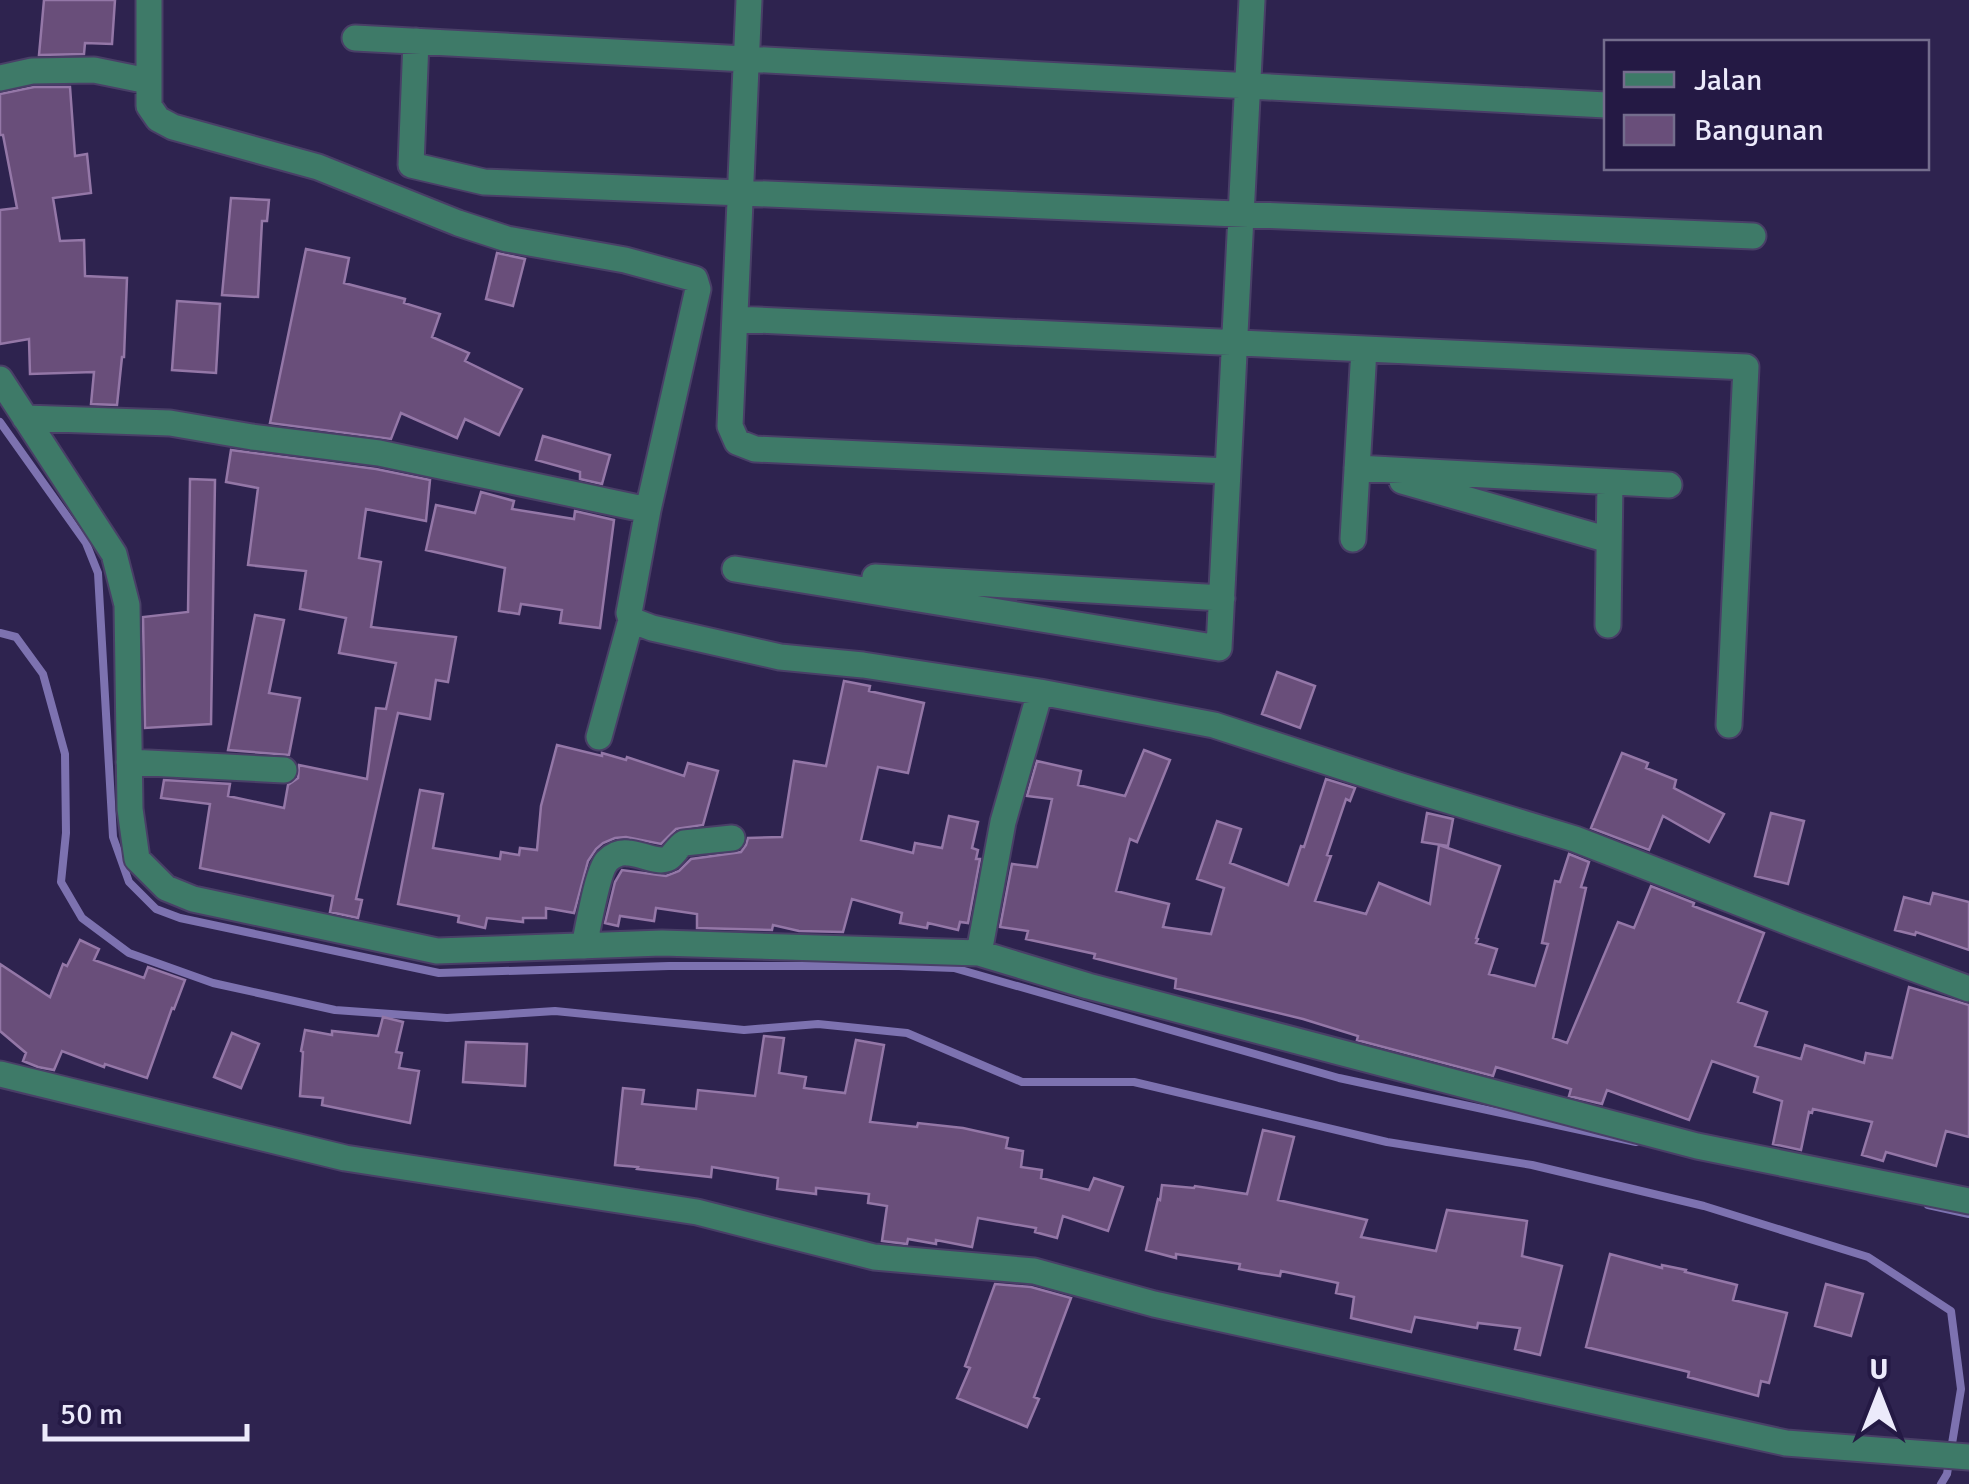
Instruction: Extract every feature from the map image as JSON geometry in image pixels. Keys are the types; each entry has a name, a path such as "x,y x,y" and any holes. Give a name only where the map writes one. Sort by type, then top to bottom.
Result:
{"street":[{"path":"149,0 149,106 158,118 172,126 318,167 506,239 625,260 698,282 648,510 629,613 631,620 599,738"},
{"path":"749,0 730,426 737,442 755,449 1228,471"},
{"path":"1222,598 735,569 1219,648 1222,598 1247,86 1252,0"},
{"path":"355,38 1604,105"},
{"path":"416,41 411,164 484,182 1753,236"},
{"path":"0,78 32,71 94,70 148,80"},
{"path":"735,319 1746,367 1729,725"},
{"path":"1353,540 1364,349"},
{"path":"0,378 114,554 128,605 130,809 137,858 166,888 194,899 438,951 662,943 979,953 1088,986 1697,1146 1969,1201"},
{"path":"25,418 170,423 379,453 648,510"},
{"path":"1357,468 1669,484"},
{"path":"1357,468 1609,540"},
{"path":"1608,625 1610,482"},
{"path":"631,620 780,656 1040,692 1214,725 1575,839 1969,989"},
{"path":"979,953 1003,822 1040,692"},
{"path":"129,762 284,770"},
{"path":"584,946 602,870 610,859 632,852 663,860 684,843 732,838"},
{"path":"0,1074 345,1158 697,1212 874,1257 1034,1272 1154,1304 1786,1443 1960,1456"}],"building":[{"path":"44,0 115,0 112,44 85,43 84,54 39,55"},
{"path":"34,87 70,87 75,156 87,154 91,193 53,198 60,241 84,240 85,276 127,278 124,357 117,405 91,404 94,372 30,374 29,339 0,344 0,210 17,208 0,135 0,94"},
{"path":"231,198 269,200 267,221 262,221 258,297 222,295"},
{"path":"306,249 349,258 344,283 405,299 404,303 440,314 432,337 469,353 465,361 522,389 499,435 465,419 457,438 401,413 391,439 270,423"},
{"path":"497,253 525,259 513,306 486,299"},
{"path":"177,301 220,304 216,373 172,370"},
{"path":"543,436 610,455 602,484 580,479 580,472 536,460"},
{"path":"231,450 430,480 426,521 366,509 359,558 381,562 371,627 456,637 448,682 436,680 430,719 398,713 356,899 362,900 358,918 330,912 333,896 200,868 210,804 161,798 164,780 230,784 228,796 284,808 288,785 298,778 299,765 367,779 376,708 386,709 396,663 339,653 346,618 300,609 306,571 248,565 258,488 226,482"},
{"path":"190,479 215,480 211,724 145,728 143,617 188,612"},
{"path":"481,492 514,501 512,509 574,519 575,511 614,520 600,628 560,623 562,610 521,604 519,614 499,611 505,568 426,550 436,505 475,513"},
{"path":"255,615 284,620 269,693 300,698 289,755 228,750"},
{"path":"1277,672 1315,686 1300,728 1262,714"},
{"path":"844,681 870,686 869,691 924,703 908,773 878,767 861,840 913,853 915,843 942,848 949,816 978,822 972,848 978,850 976,859 980,859 968,923 960,922 958,930 928,923 927,928 900,923 902,913 852,899 843,932 799,931 773,925 772,930 697,928 697,914 656,908 654,921 620,916 618,926 605,923 615,882 622,870 666,876 679,871 691,859 741,852 748,838 782,837 794,761 826,766"},
{"path":"557,745 602,756 626,760 627,757 684,776 688,763 718,771 703,825 676,829 661,844 626,837 603,843 588,861 574,913 546,908 546,918 523,918 523,922 487,918 485,928 458,922 459,916 398,904 420,790 443,794 433,848 500,859 501,852 519,855 520,848 537,850 541,806"},
{"path":"1144,750 1170,760 1137,842 1130,839 1116,891 1169,904 1163,927 1211,934 1224,888 1197,879 1217,821 1241,829 1230,863 1288,885 1326,779 1355,788 1350,801 1346,799 1315,901 1366,914 1379,883 1430,904 1439,845 1500,866 1476,938 1476,943 1497,949 1489,974 1535,986 1548,944 1542,943 1555,881 1560,882 1569,854 1589,862 1553,1038 1567,1043 1618,922 1634,928 1651,886 1764,933 1738,1002 1767,1012 1755,1046 1801,1059 1805,1045 1864,1063 1866,1053 1892,1058 1909,987 1969,1005 1969,1137 1946,1131 1936,1166 1886,1152 1883,1161 1862,1155 1872,1122 1813,1109 1801,1150 1773,1144 1782,1101 1754,1092 1758,1077 1712,1061 1689,1120 1607,1090 1602,1104 1569,1096 1571,1089 1496,1067 1493,1076 1357,1040 1358,1036 1303,1019 1175,988 1176,979 1094,958 1095,954 1026,939 1028,931 1000,927 1012,864 1037,867 1052,799 1027,796 1037,761 1081,771 1078,785 1125,796"},
{"path":"1622,753 1648,763 1646,768 1676,780 1674,788 1724,814 1709,842 1663,816 1649,850 1591,828"},
{"path":"1427,813 1453,819 1448,846 1422,842"},
{"path":"1771,813 1804,821 1788,884 1755,876"},
{"path":"1933,893 1969,902 1969,950 1916,932 1915,935 1895,930 1904,897 1930,904"},
{"path":"80,940 99,949 94,960 144,978 148,967 185,980 147,1078 62,1051 54,1070 38,1067 23,1061 26,1053 0,1031 0,964 50,997 63,964 67,966"},
{"path":"383,1017 403,1022 396,1052 402,1053 399,1068 419,1071 410,1123 322,1105 323,1098 300,1096 305,1030 378,1036"},
{"path":"232,1033 259,1044 241,1088 214,1077"},
{"path":"764,1036 784,1038 779,1073 806,1077 804,1088 845,1093 856,1040 884,1045 870,1122 963,1128 1008,1138 1006,1148 1023,1151 1021,1167 1042,1170 1041,1178 1089,1190 1094,1178 1123,1187 1108,1231 1063,1216 1057,1238 1035,1232 1036,1228 978,1218 972,1247 936,1240 936,1244 908,1239 907,1244 882,1241 887,1206 868,1203 869,1194 816,1188 816,1194 777,1189 778,1178 712,1167 711,1177 615,1165 623,1088 644,1090 642,1104 696,1109 698,1090 755,1096"},
{"path":"466,1042 527,1044 525,1086 463,1082"},
{"path":"1263,1130 1294,1137 1278,1200 1367,1220 1361,1237 1436,1251 1447,1210 1527,1221 1522,1256 1562,1266 1540,1355 1515,1349 1520,1328 1478,1323 1477,1328 1415,1317 1411,1332 1351,1318 1354,1297 1336,1293 1338,1283 1281,1271 1280,1276 1260,1273 1239,1269 1240,1264 1176,1254 1176,1258 1146,1250 1162,1185 1247,1194"},
{"path":"1610,1254 1737,1285 1733,1300 1787,1313 1769,1383 1761,1381 1758,1396 1688,1377 1689,1372 1586,1347"},
{"path":"995,1284 1031,1287 1071,1298 1034,1397 1039,1399 1027,1427 957,1398"},
{"path":"1826,1284 1863,1294 1851,1336 1815,1326"}],"waterway":[{"path":"0,422 86,543 98,573 113,837 129,882 156,909 180,918 439,973 669,966 954,968 1339,1078 1636,1142"},
{"path":"0,633 16,637 43,674 65,754 66,833 61,882 82,918 129,953 213,983 335,1010 447,1018 555,1011 744,1030 818,1024 907,1033 1022,1082 1134,1082 1387,1142 1532,1165 1704,1206 1868,1257 1951,1311 1961,1389 1947,1474 1941,1484"},
{"path":"1928,1205 1969,1214"}]}
